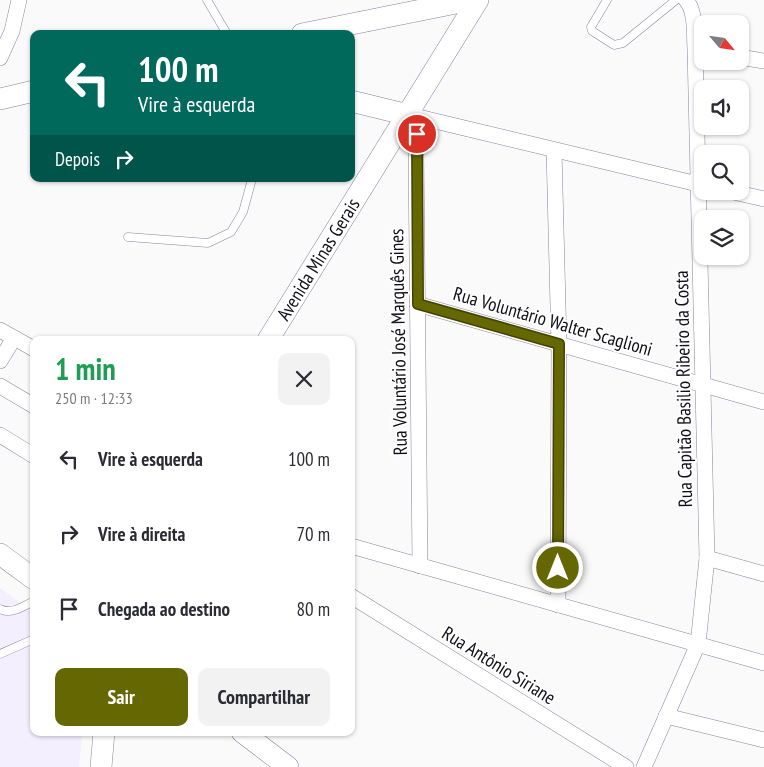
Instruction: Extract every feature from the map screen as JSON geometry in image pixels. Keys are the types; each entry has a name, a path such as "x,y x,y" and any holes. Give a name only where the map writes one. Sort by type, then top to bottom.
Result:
{"street":[{"path":"0,58 12,31 19,0"},
{"path":"318,30 424,4 471,0"},
{"name":"Avenida Minas Gerais","path":"271,336 412,116 478,0"},
{"name":"Rua Capitão Basilio Ribeiro da Costa","path":"686,0 690,4 694,27"},
{"path":"749,58 764,61"},
{"name":"Rua Capitão Basilio Ribeiro da Costa","path":"699,70 700,145"},
{"path":"0,99 30,92"},
{"path":"355,102 694,183"},
{"name":"Rua Voluntário José Marquês Gines","path":"412,116 416,151 420,566"},
{"path":"554,150 559,344 558,605"},
{"path":"749,196 764,199"},
{"name":"Rua Capitão Basilio Ribeiro da Costa","path":"644,767 698,644 706,558 701,200"},
{"name":"Rua Voluntário Walter Scaglioni","path":"418,304 764,402"},
{"path":"0,330 30,347"},
{"path":"0,361 14,338"},
{"path":"0,386 30,404"},
{"path":"0,435 30,454"},
{"path":"355,547 764,663"},
{"path":"0,554 30,576"},
{"path":"706,558 764,574"},
{"name":"Rua Antônio Siriane","path":"355,598 626,767"},
{"path":"666,716 764,740"},
{"path":"101,767 104,736"},
{"path":"247,736 288,767"}],"lane":[{"path":"207,0 225,30"},
{"path":"607,0 591,27 592,30 614,45 618,45 676,0"},
{"path":"128,236 208,243 231,232 243,212 251,182"},
{"path":"0,608 3,611 14,611 30,603"},
{"path":"0,654 30,642"}],"shaded area":[{"path":"0,588 30,610 30,736 82,736 79,767 0,767"}],"route":[{"path":"417,134 418,304 559,344 558,568"}]}
